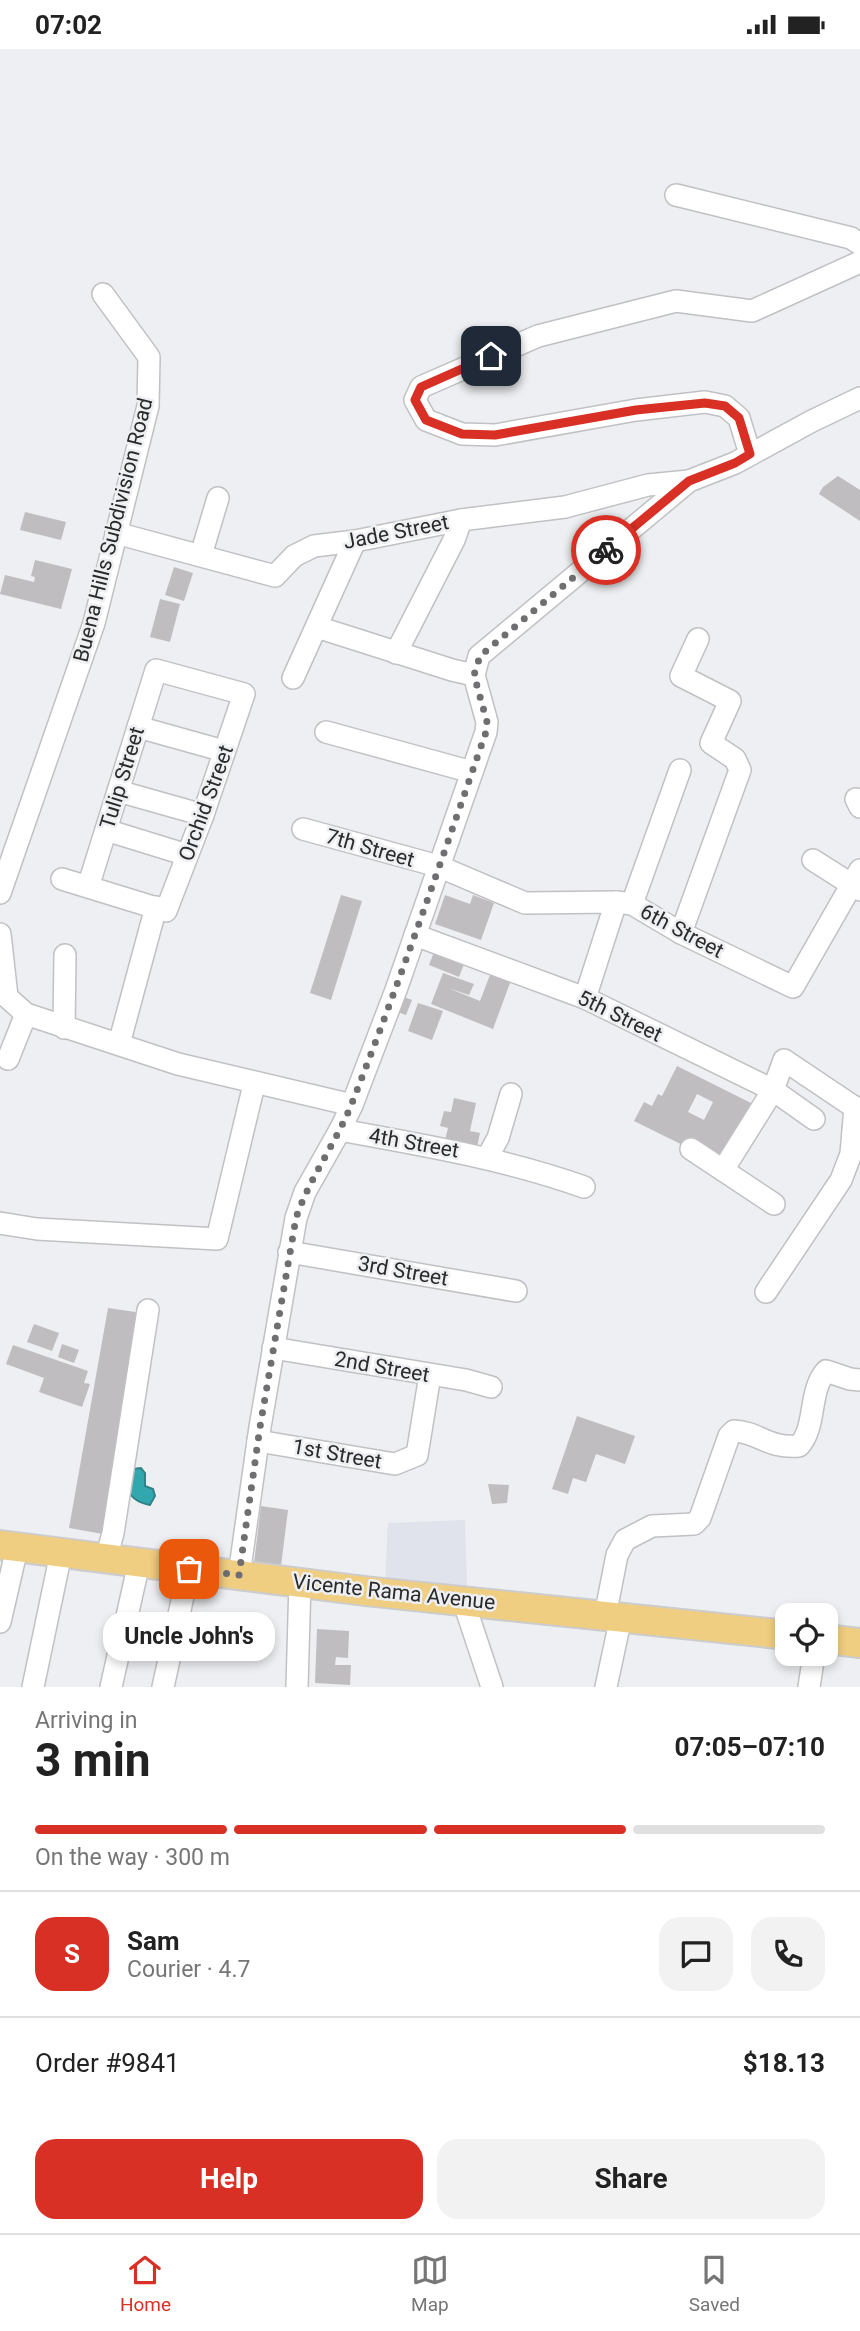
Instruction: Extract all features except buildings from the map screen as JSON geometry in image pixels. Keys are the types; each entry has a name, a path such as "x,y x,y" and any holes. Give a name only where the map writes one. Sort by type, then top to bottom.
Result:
{"main road":[{"name":"Vicente Rama Avenue","path":"9,1546 239,1575 775,1634"},
{"path":"838,1640 860,1643"}],"street":[{"path":"676,195 851,238 860,244"},
{"path":"750,454 739,418 725,406 705,403 636,410 495,435 462,434 426,420 415,400 421,387 538,335 676,301 752,311 860,262"},
{"name":"Buena Hills Subdivision Road","path":"0,893 94,623 148,406 149,356 103,294"},
{"path":"239,1575 258,1441 296,1218 305,1192 352,1105 472,772 487,722 474,675 480,656 689,481 735,463 860,398"},
{"name":"Jade Street","path":"116,533 275,576 294,556 314,546 355,541 461,520 565,507 648,485 689,481"},
{"path":"201,555 218,498"},
{"path":"396,653 454,540 461,520"},
{"path":"293,678 355,541"},
{"path":"317,627 474,675"},
{"path":"681,933 740,770 735,759 711,743 730,701 681,676 698,639"},
{"name":"Orchid Street","path":"119,1044 161,909 187,855 244,694 156,670"},
{"name":"Tulip Street","path":"88,887 156,670"},
{"path":"138,727 224,751"},
{"path":"326,732 472,772"},
{"path":"584,997 680,770"},
{"path":"118,791 202,815"},
{"name":"7th Street","path":"303,829 438,866"},
{"path":"106,830 187,855"},
{"path":"813,860 857,881"},
{"name":"6th Street","path":"438,866 525,903 624,903 793,987 857,881"},
{"path":"62,879 161,909"},
{"path":"0,933 7,997 26,1014 178,1064 352,1105"},
{"name":"5th Street","path":"415,935 584,997 773,1090 814,1119"},
{"path":"64,1028 65,955"},
{"path":"8,1059 26,1014"},
{"path":"723,1170 773,1090 784,1060 858,1109 851,1154 841,1180 766,1292"},
{"path":"0,1223 37,1229 216,1240 252,1093"},
{"path":"487,1158 498,1138 511,1094"},
{"name":"4th Street","path":"340,1130 487,1158 536,1170 584,1187"},
{"path":"691,1149 774,1205"},
{"name":"3rd Street","path":"289,1252 516,1291"},
{"path":"106,1559 113,1533 148,1310"},
{"name":"2nd Street","path":"273,1348 491,1387"},
{"path":"606,1687 617,1555 625,1540 652,1526 694,1524 701,1518 729,1436 734,1431 769,1444 799,1446 806,1434 817,1386 826,1371 850,1380 860,1380"},
{"name":"1st Street","path":"258,1441 395,1464 417,1455 430,1375"},
{"path":"0,1622 9,1546"},
{"path":"33,1687 61,1553"},
{"path":"111,1687 139,1563"},
{"path":"163,1687 189,1569"},
{"path":"297,1687 300,1581"},
{"path":"463,1600 490,1687"},
{"path":"809,1687 812,1666"}],"shaded area":[{"path":"465,1520 467,1590 385,1581 388,1523"}],"water":[{"path":"141,1468 145,1473 145,1486 153,1489 155,1496 150,1505 136,1500 126,1489 133,1469"}],"way so far":[{"path":"189,1569 239,1575 260,1427 296,1218 305,1192 352,1105 396,990 486,732 487,722 474,675 480,656 606,550"}],"place":[{"name":"Uncle John's","path":"189,1569"}],"route":[{"path":"491,356 421,387 415,400 426,420 462,434 495,435 636,410 705,403 725,406 739,418 750,454 735,463 689,481 606,550"}]}
